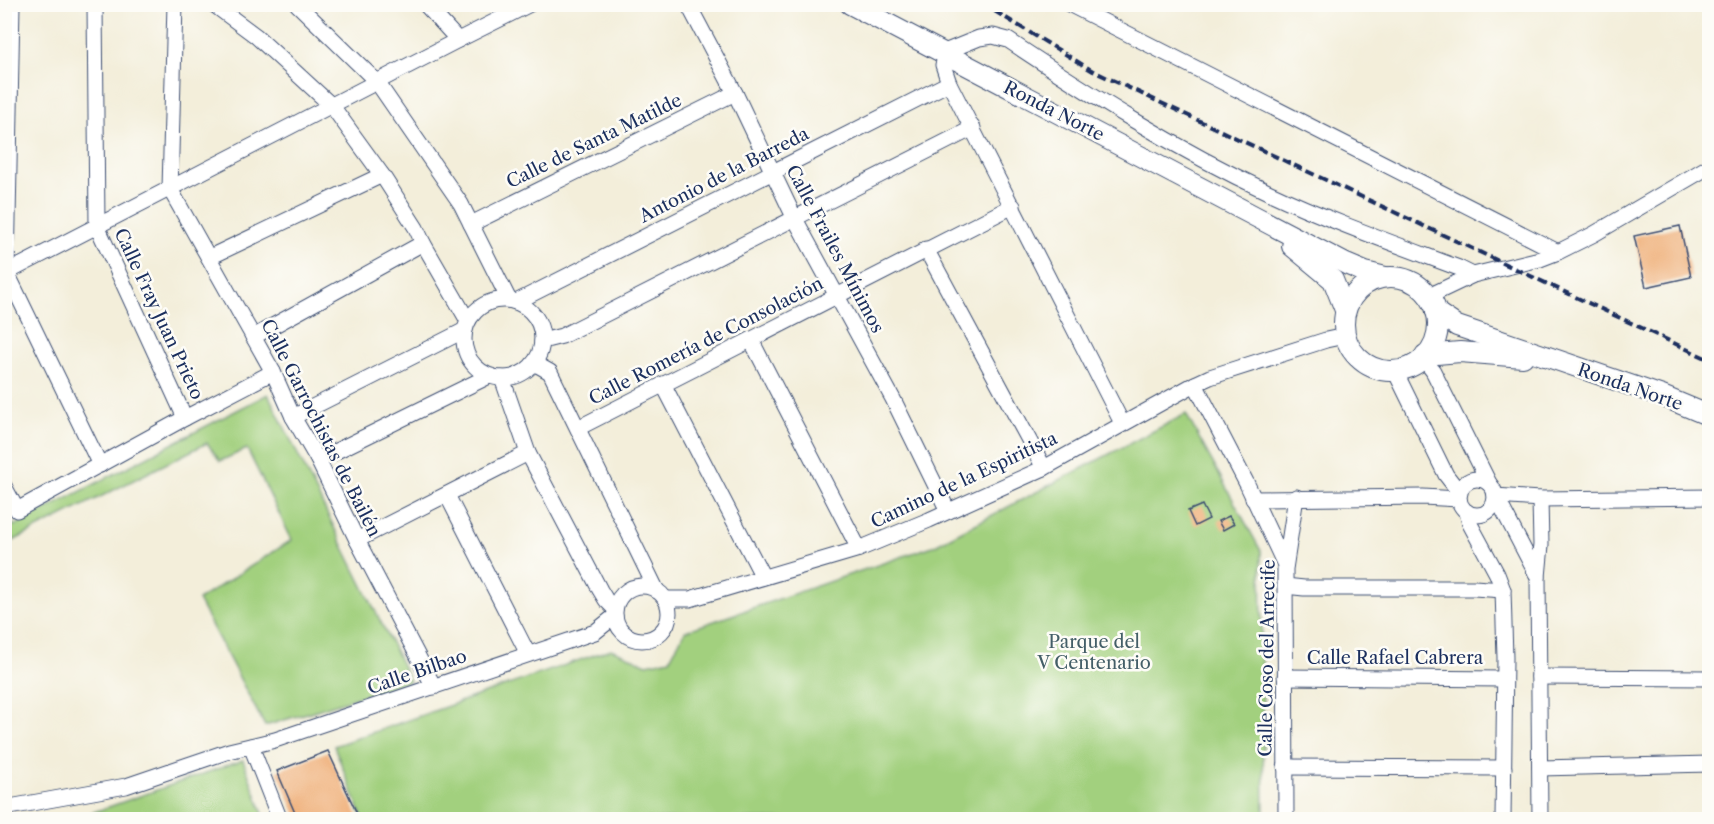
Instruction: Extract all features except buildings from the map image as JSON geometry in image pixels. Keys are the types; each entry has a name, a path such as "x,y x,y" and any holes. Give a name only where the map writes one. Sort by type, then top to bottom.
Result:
{"main road":[{"name":"Ronda Norte","path":"850,4 1346,264 1365,272 1409,280 1420,287 1432,304 1457,326 1662,396 1710,416"},
{"name":"Ronda Norte","path":"1257,218 1333,280 1345,310 1345,336"},
{"path":"1345,310 1351,298 1360,288 1372,280 1385,277"},
{"path":"1424,357 1434,342 1438,327 1432,304"},
{"path":"1345,336 1350,348 1369,366 1395,371"},
{"name":"Ronda Norte","path":"1395,371 1410,367 1424,357 1468,352 1550,359"}],"street":[{"path":"12,4 6,273 100,465"},
{"path":"95,4 97,226"},
{"path":"170,189 175,4"},
{"path":"213,4 256,36 332,106 417,228 466,325"},
{"path":"297,4 377,82 461,204 512,301"},
{"path":"425,4 458,40"},
{"path":"6,273 530,4"},
{"name":"Calle Frailes Mínimos","path":"688,4 735,93 794,217 893,399 948,511"},
{"path":"1069,4 1558,252"},
{"path":"1122,423 949,83 944,65 944,54 979,38 993,36 1008,40 1108,106 1234,176 1319,215 1473,275"},
{"name":"Antonio de la Barreda","path":"512,301 949,83"},
{"name":"Calle de Santa Matilde","path":"471,224 735,93"},
{"path":"542,341 562,336 973,128"},
{"path":"1432,304 1473,275 1540,259 1558,252 1710,166"},
{"path":"210,257 382,175"},
{"name":"Calle Garrochistas de Bailén","path":"170,189 273,372 293,417 318,460 434,687"},
{"name":"Calle Romería de Consolación","path":"578,429 1013,206"},
{"name":"Calle Fray Juan Prieto","path":"97,226 185,418"},
{"path":"253,337 423,243"},
{"path":"926,249 1044,468"},
{"path":"318,460 496,377 514,376 526,371 540,353 542,341 541,329 536,317 527,308 512,301 496,300 475,311 466,325 464,341 466,352 471,362 479,370 496,377 528,453 600,590 615,613 618,626 627,635 644,640 653,638 665,627 663,601 550,372 534,363"},
{"path":"293,417 466,325"},
{"name":"Camino de la Espiritista","path":"663,601 690,599 859,549 1044,468 1122,423 1210,377 1345,336"},
{"path":"751,340 859,549"},
{"path":"1395,371 1446,475 1462,501 1472,514 1484,514 1489,511 1493,494 1424,357"},
{"path":"4,486 17,510 273,372"},
{"path":"663,384 763,577"},
{"path":"1195,384 1285,565"},
{"path":"357,540 528,453"},
{"path":"1503,819 1503,590 1470,524 1462,501 1466,483 1475,479 1486,482 1538,577"},
{"path":"1493,494 1540,499 1710,497"},
{"path":"447,495 528,654"},
{"name":"Calle Coso del Arrecife","path":"1286,819 1285,565 1296,497"},
{"path":"1253,499 1423,497 1462,501"},
{"path":"1540,499 1538,577 1540,819"},
{"path":"1285,586 1503,590"},
{"path":"615,613 618,601 625,592 633,588 648,587 663,601"},
{"name":"Calle Bilbao","path":"595,632 615,613"},
{"name":"Calle Bilbao","path":"251,746 275,740 595,632 627,635"},
{"name":"Calle Rafael Cabrera","path":"1285,677 1504,679"},
{"path":"1539,677 1710,678"},
{"path":"4,808 126,786 229,751 251,746 280,819"},
{"path":"1540,768 1710,764"},
{"path":"1285,767 1504,768"}],"green space":[{"path":"268,394 410,681 265,726 198,600 292,540 247,449 220,461 207,443 5,545 4,512 14,526"},
{"name":"Parque del V Centenario","path":"1186,414 1261,551 1264,819 363,819 334,746 611,649 647,664 670,659 685,631 933,546"},
{"path":"243,760 265,819 74,819"}],"railway":[{"path":"983,4 1093,71 1710,360"}]}
